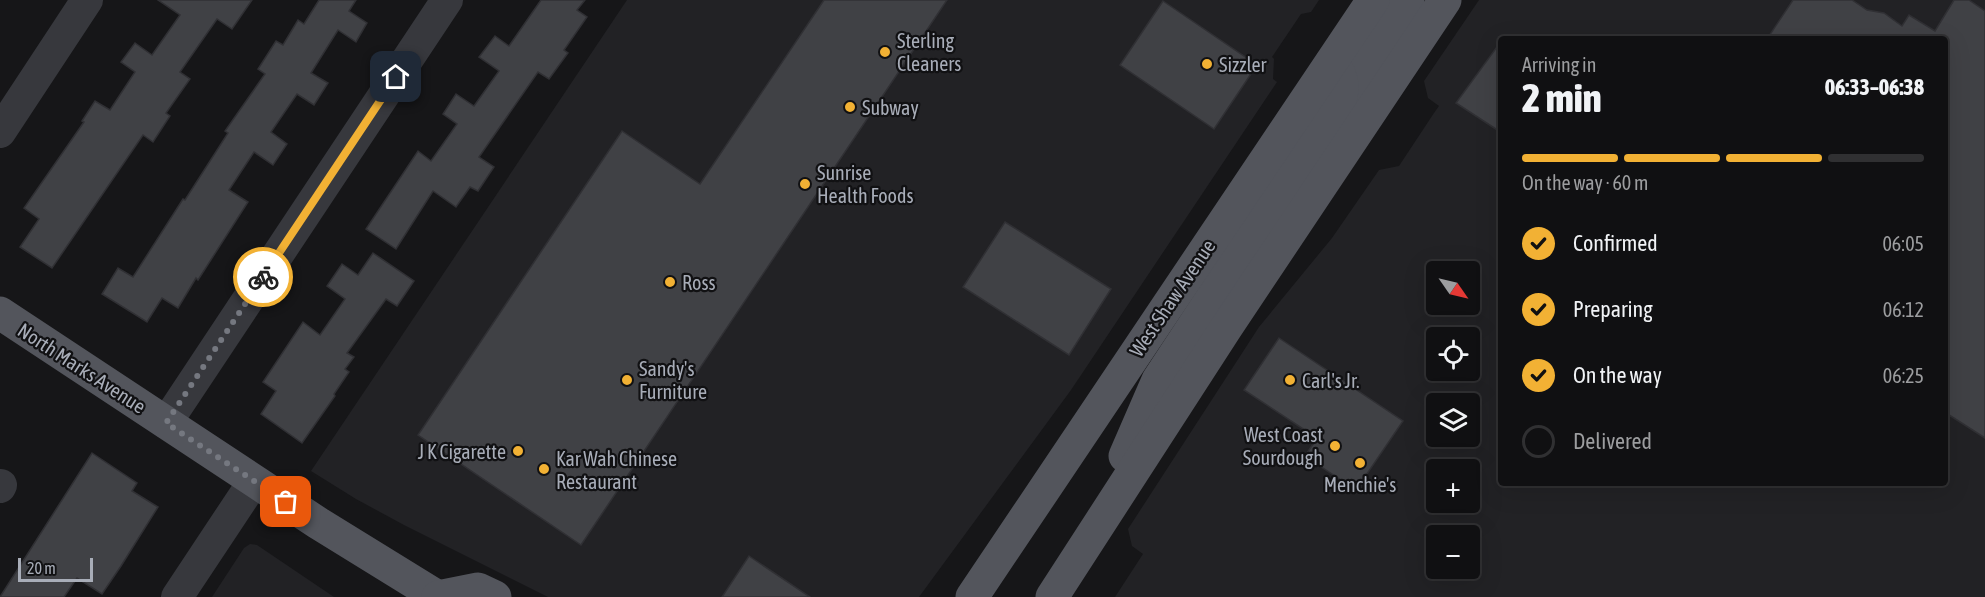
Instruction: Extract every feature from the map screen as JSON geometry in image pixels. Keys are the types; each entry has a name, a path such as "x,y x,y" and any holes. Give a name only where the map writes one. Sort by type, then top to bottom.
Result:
{"main road":[{"name":"West Shaw Avenue","path":"972,597 1373,0"},
{"path":"1371,110 1363,87 1368,61 1408,0"},
{"path":"1052,597 1226,328 1445,0"},
{"path":"1088,544 1158,380 1338,106 1343,94 1343,83 1332,62"},
{"name":"North Marks Avenue","path":"0,313 378,562 438,597 478,589 495,597"}],"street":[{"path":"0,132 87,0"},
{"path":"166,423 447,0"},
{"path":"177,597 255,481"}],"shaded area":[{"path":"627,0 1319,0 1311,12 1301,14 1272,57 1274,59 1273,79 1277,82 1071,390 919,597 548,597 404,525 311,471"},
{"path":"1479,0 1985,0 1985,597 1115,597 1143,554 1132,546 1128,529 1259,327 1332,238 1379,170 1399,166 1439,106 1428,98 1424,81"},
{"path":"250,544 257,545 334,597 212,597 244,548"}],"building":[{"path":"158,0 252,0 232,29 217,19 180,72 190,79 166,113 170,116 153,142 143,135 52,268 20,247 39,219 24,208 84,122 82,121 95,101 110,110 135,72 121,62 135,43 152,55 180,15"},
{"path":"319,0 356,0 349,11 367,23 356,42 338,30 311,73 328,83 314,105 297,94 271,132 287,144 273,165 254,152 229,190 248,202 178,308 162,298 147,322 102,294 118,268 133,277 228,133 225,131 265,74 258,69 276,41 283,45 298,20 304,24"},
{"path":"541,0 585,0 577,10 587,17 564,50 568,53 549,79 538,72 479,157 494,167 478,191 470,187 456,207 433,191 396,249 366,229 418,151 431,161 457,124 443,114 456,94 474,106 499,71 479,57 495,36 509,46"},
{"path":"824,0 947,0 581,545 418,435 622,131 700,184"},
{"path":"1793,0 1852,0 1867,10 1884,13 1902,26 1909,15 1935,31 1954,0 1969,0 1985,11 1985,438 1948,414 1948,36 1769,36"},
{"path":"1163,1 1257,65 1214,129 1120,65"},
{"path":"1498,45 1498,130 1456,103"},
{"path":"1005,222 1111,289 1069,355 963,287"},
{"path":"373,253 414,281 397,306 386,299 347,353 354,357 345,369 349,372 302,443 261,414 276,391 263,382 303,322 320,335 345,299 327,286 342,264 358,275"},
{"path":"1279,338 1403,421 1356,490 1305,456 1317,438 1244,390"},
{"path":"92,453 137,483 132,491 158,507 121,566 102,594 77,578 64,597 0,597"},
{"path":"749,556 810,597 722,597"}],"way so far":[{"path":"263,277 166,423 286,502"}],"place":[{"name":"Sterling Cleaners","path":"885,52"},
{"name":"Sizzler","path":"1207,64"},
{"name":"Subway","path":"850,107"},
{"name":"Sunrise Health Foods","path":"805,184"},
{"name":"Ross","path":"670,282"},
{"name":"Sandy's Furniture","path":"627,380"},
{"name":"Carl's Jr.","path":"1290,380"},
{"name":"West Coast Sourdough","path":"1335,446"},
{"name":"J K Cigarette","path":"518,451"},
{"name":"Menchie's","path":"1360,463"},
{"name":"Kar Wah Chinese Restaurant","path":"544,469"}],"route":[{"path":"263,277 396,77"}]}
